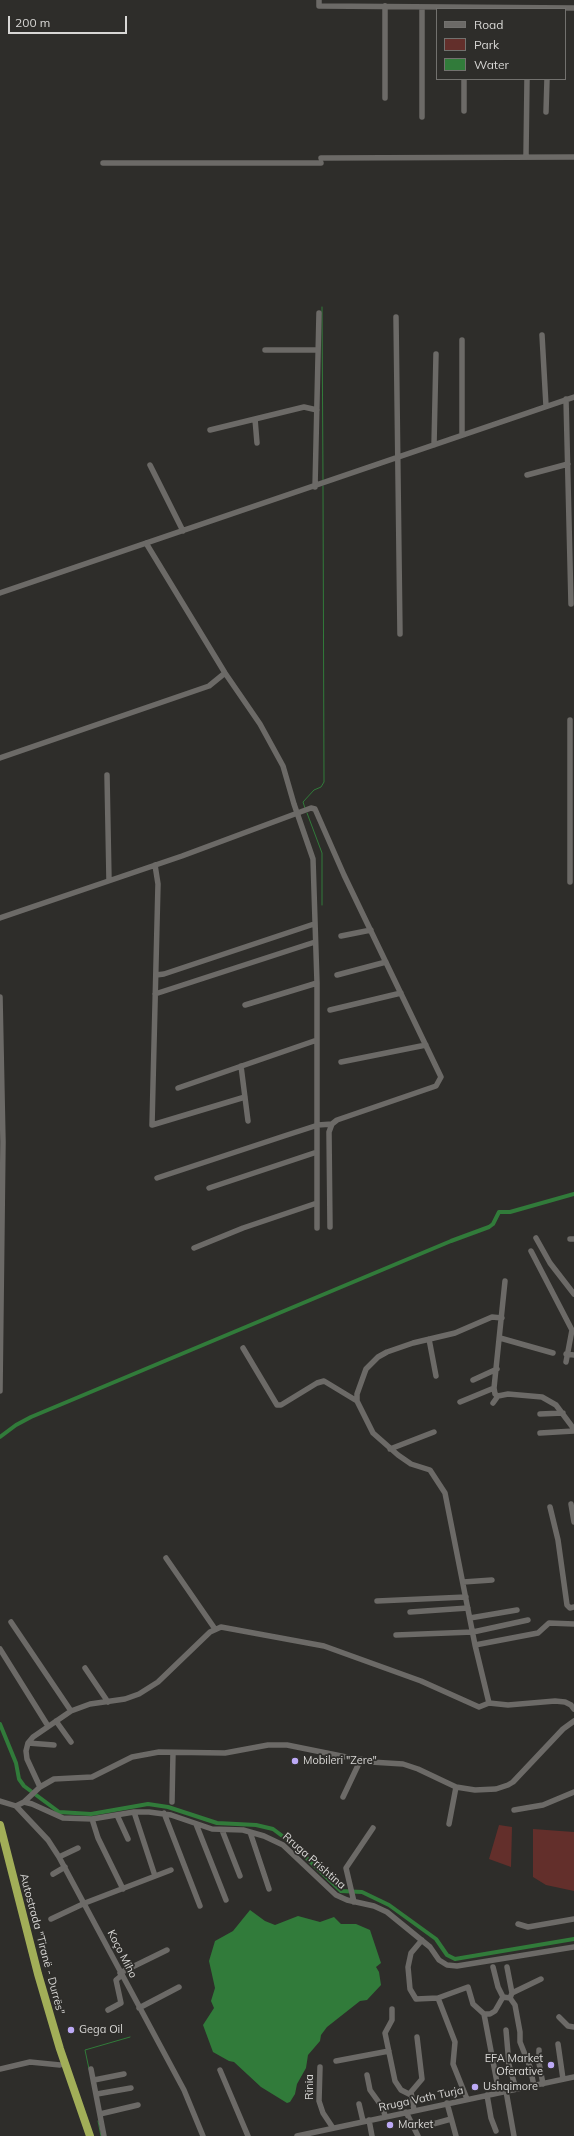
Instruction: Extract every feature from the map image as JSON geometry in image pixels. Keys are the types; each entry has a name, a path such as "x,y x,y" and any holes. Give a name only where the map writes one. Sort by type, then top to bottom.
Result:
{"highway":[{"name":"Autostrada \"Tiranë - Durrës\"","path":"0,1825 38,1974 60,2049 90,2136"},
{"name":"Autostrada \"Tiranë - Durrës\"","path":"0,1849 33,1976 60,2065 84,2136"}],"street":[{"path":"319,0 319,6 574,8"},
{"path":"385,6 385,98"},
{"path":"422,7 422,117"},
{"path":"464,80 464,111"},
{"path":"526,156 527,80"},
{"path":"546,112 547,80"},
{"path":"103,163 321,161 526,156 574,157"},
{"path":"319,313 318,410 320,485"},
{"path":"396,317 396,456 400,634"},
{"path":"542,335 546,406"},
{"path":"462,340 462,435"},
{"path":"264,350 318,350"},
{"path":"434,445 436,354"},
{"path":"0,593 320,485 396,456 434,445 574,396"},
{"path":"566,399 571,604"},
{"path":"210,430 304,407 318,410"},
{"path":"255,419 257,443"},
{"path":"528,475 568,464"},
{"path":"150,465 182,531"},
{"path":"146,543 225,673 260,724 283,766 302,812 315,868 314,924 318,1040 317,1228"},
{"path":"0,758 209,686 225,673"},
{"path":"570,720 573,803 570,882"},
{"path":"107,776 109,880"},
{"path":"0,918 155,865 312,808 316,811 441,1077 436,1086 337,1120 332,1124 318,1126 157,1178"},
{"path":"155,865 158,876 152,1126 245,1098"},
{"path":"156,975 164,974 314,924"},
{"path":"341,936 371,930"},
{"path":"155,994 315,942"},
{"path":"337,975 386,962"},
{"path":"245,1005 317,983"},
{"path":"330,1010 401,993"},
{"path":"0,997 3,1142 0,1391"},
{"path":"178,1088 318,1040"},
{"path":"341,1062 426,1045"},
{"path":"240,1066 248,1121"},
{"path":"330,1227 329,1132 332,1124"},
{"path":"209,1188 318,1152"},
{"path":"194,1248 250,1225 317,1203"},
{"path":"536,1238 550,1263 574,1294"},
{"path":"531,1251 573,1330 566,1354 566,1362"},
{"path":"498,1396 495,1394 494,1388 505,1281"},
{"path":"489,1703 475,1645 443,1489 430,1470 411,1464 390,1449 373,1433 357,1401 358,1387 363,1375 378,1357 394,1349 455,1333 492,1317 502,1318"},
{"path":"500,1338 553,1353"},
{"path":"429,1339 436,1376"},
{"path":"243,1348 277,1405 281,1405 317,1383 324,1381 357,1401"},
{"path":"566,1354 574,1355"},
{"path":"473,1380 497,1369"},
{"path":"460,1402 494,1388"},
{"path":"493,1404 498,1396 508,1394 542,1397 556,1405 574,1430 540,1433"},
{"path":"540,1414 563,1413"},
{"path":"390,1449 434,1432"},
{"path":"571,1504 574,1522"},
{"path":"550,1507 558,1540 567,1605 570,1608 574,1607"},
{"path":"166,1558 215,1629"},
{"path":"463,1582 492,1580"},
{"path":"377,1601 466,1597"},
{"path":"410,1612 468,1608"},
{"path":"470,1618 517,1610"},
{"path":"396,1635 473,1632 528,1620"},
{"path":"11,1622 71,1710"},
{"path":"475,1645 538,1633 549,1624 574,1624"},
{"path":"38,1789 26,1751 28,1743 48,1726 71,1710 90,1704 125,1699 139,1694 158,1682 215,1629 228,1628 260,1636 324,1646 421,1681 482,1708 489,1703 508,1705 555,1700 571,1704 574,1709"},
{"path":"0,1649 48,1726"},
{"path":"85,1668 108,1702"},
{"path":"56,1721 71,1742"},
{"path":"0,1802 16,1806 24,1802 38,1789 58,1777 81,1779 92,1777 132,1757 153,1752 225,1753 258,1747 286,1745 361,1759 410,1766 456,1787 483,1790 508,1785 563,1729 574,1721"},
{"path":"28,1743 54,1745"},
{"path":"172,1802 173,1753"},
{"path":"344,1797 361,1759"},
{"path":"449,1824 456,1787"},
{"path":"514,1810 536,1807 574,1792"},
{"name":"Rruga Prishtina","path":"24,1802 41,1807 58,1817 92,1819 134,1812 164,1813 196,1824 222,1830 250,1832 264,1836 283,1845 329,1890 342,1898 381,1908 430,1947 443,1963 452,1966 574,1947"},
{"name":"Koço Miho","path":"16,1806 48,1840 65,1867 184,2090 203,2136"},
{"path":"134,1812 155,1876"},
{"path":"164,1813 200,1906"},
{"path":"117,1815 128,1839"},
{"path":"92,1819 98,1838 123,1889"},
{"path":"196,1824 226,1900"},
{"path":"354,1902 346,1868 373,1828"},
{"path":"222,1830 240,1876"},
{"path":"250,1832 269,1889"},
{"path":"59,1857 78,1848"},
{"path":"53,1874 65,1867"},
{"path":"51,1919 171,1870"},
{"path":"518,1924 528,1927 574,1919"},
{"path":"422,1940 414,1948 409,1959 408,1967 410,1989 416,1998 420,2000 438,1998 468,1988 473,2004 484,2014 499,2093"},
{"path":"108,2010 121,2003 116,1980 121,1974 167,1950"},
{"path":"507,1966 511,1996 516,2009 520,2042 530,2067 534,2086"},
{"path":"493,1967 498,1987 503,1997"},
{"path":"503,1997 511,1996 541,1979"},
{"path":"139,2008 179,1987"},
{"path":"484,2014 490,2014 494,2011 503,1997"},
{"path":"438,1998 455,2042 453,2064 467,2099"},
{"path":"392,2009 392,2020 385,2033 396,2083 401,2090 411,2095"},
{"path":"559,2017 568,2026 574,2027"},
{"path":"506,2030 509,2065 516,2089"},
{"path":"414,2110 411,2092 422,2079 417,2037"},
{"path":"558,2044 563,2079"},
{"path":"539,2050 539,2063 543,2084"},
{"path":"336,2061 389,2051"},
{"path":"0,2069 30,2062 60,2065"},
{"name":"Rinia","path":"320,2067 319,2101 323,2113 333,2128"},
{"path":"91,2069 104,2136"},
{"path":"220,2070 248,2136"},
{"path":"94,2080 124,2074"},
{"path":"367,2075 370,2090 383,2108 385,2116"},
{"name":"Rruga Vath Turja","path":"297,2136 385,2116 574,2077"},
{"path":"96,2094 131,2088"},
{"path":"506,2091 514,2136"},
{"path":"487,2095 491,2118 496,2131"},
{"path":"447,2103 456,2136"},
{"path":"359,2104 372,2136"},
{"path":"100,2114 138,2105"},
{"path":"406,2112 418,2136"},
{"path":"433,2124 451,2119"}],"green space":[{"path":"499,1825 512,1827 511,1867 489,1859"},
{"path":"533,1829 574,1832 574,1891 546,1885 533,1877"}],"water":[{"path":"250,1910 265,1921 275,1925 298,1916 320,1922 334,1917 341,1924 356,1924 370,1930 381,1963 376,1967 379,1972 381,1985 367,2000 360,2001 327,2027 321,2035 320,2041 308,2055 306,2068 297,2084 295,2094 290,2102 287,2103 261,2087 234,2062 229,2061 213,2052 203,2025 214,2008 211,2001 215,1988 209,1961 215,1941 233,1931"}],"waterway":[{"path":"322,307 323,480"},
{"path":"305,808 303,802 314,790 321,787 324,782 323,486"},
{"path":"307,813 322,853 322,905"},
{"path":"0,1437 16,1425 31,1417 451,1241 489,1227 493,1224 499,1212 510,1212 574,1194"},
{"path":"0,1724 16,1763 19,1779 24,1786 59,1812 91,1814 148,1804 168,1807 217,1823 256,1825 273,1829 289,1841 341,1891 362,1892 389,1905 436,1939 447,1955 455,1959 574,1939"},
{"path":"89,2069 85,2050 130,2037"},
{"path":"98,2121 101,2136"}],"place":[{"name":"Mobileri \"Zere\"","path":"295,1761"},
{"name":"Gega Oil","path":"71,2030"},
{"name":"EFA Market Oferative","path":"551,2065"},
{"name":"Ushqimore","path":"475,2087"},
{"name":"Market","path":"390,2125"}]}
